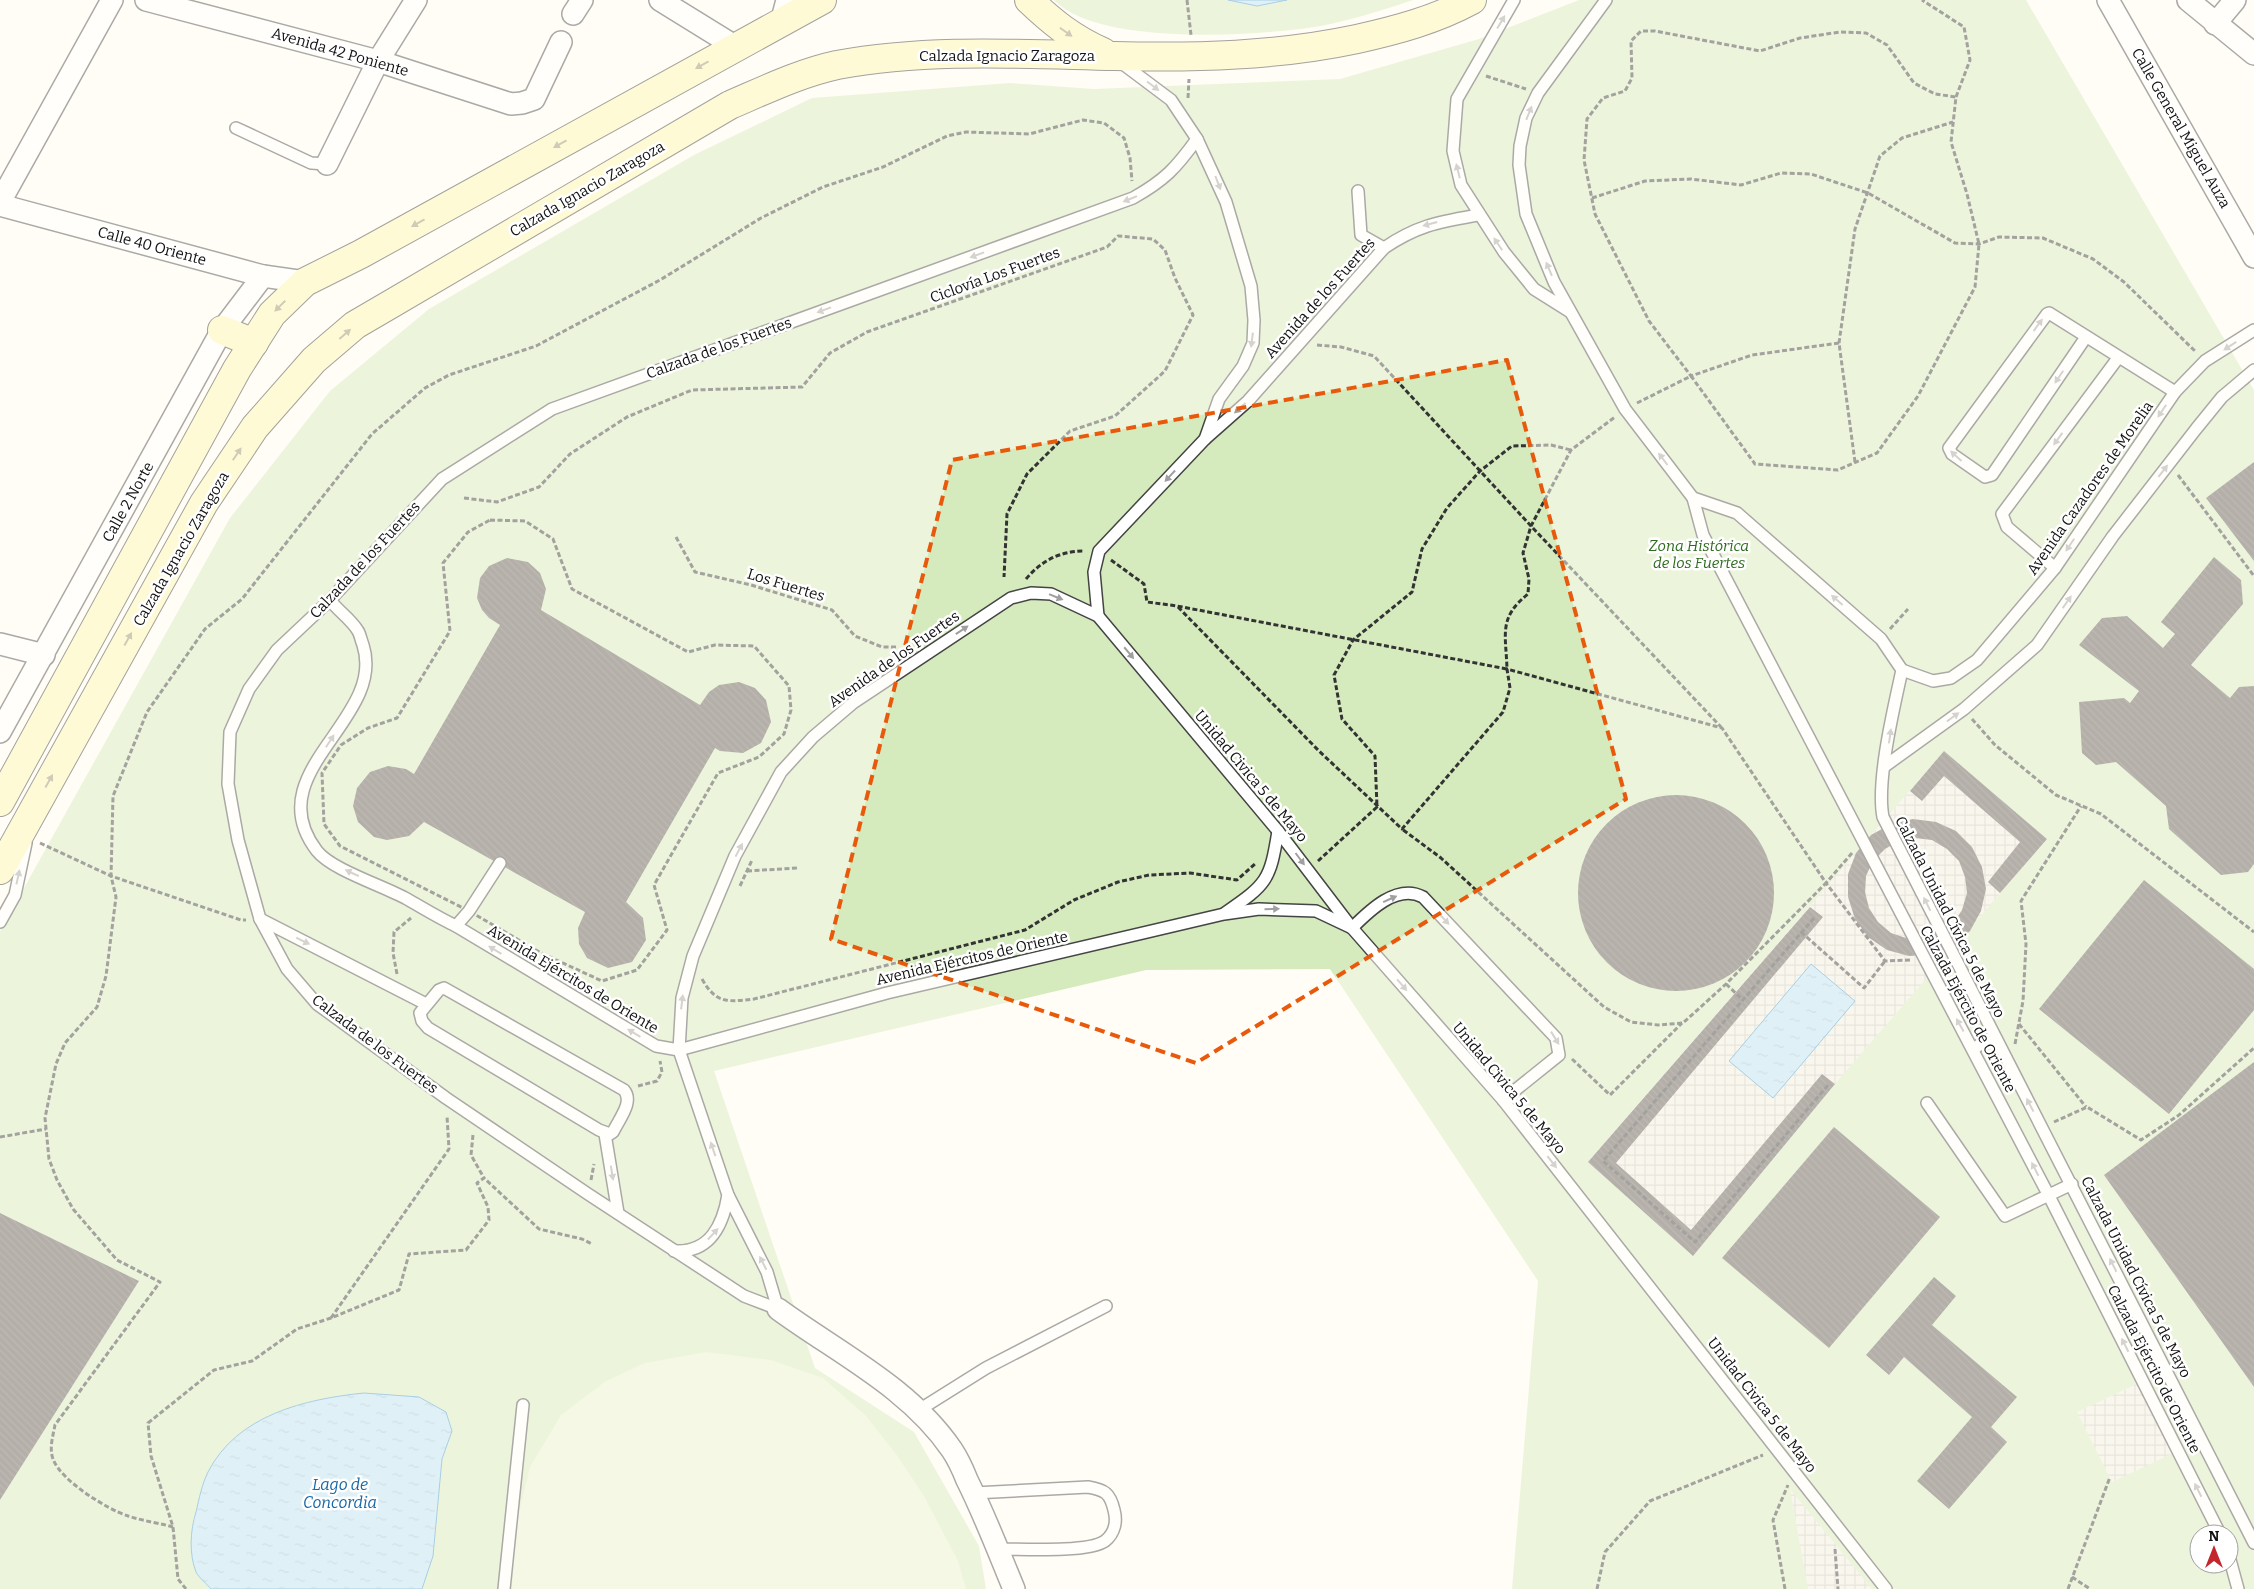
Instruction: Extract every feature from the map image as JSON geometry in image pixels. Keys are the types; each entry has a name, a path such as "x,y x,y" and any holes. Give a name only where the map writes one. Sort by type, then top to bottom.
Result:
{"main road":[{"path":"0,802 232,377 272,314 305,282 370,249 736,47 784,11 822,0"},
{"path":"1029,0 1055,24 1080,42 1114,56"},
{"name":"Calzada Ignacio Zaragoza","path":"0,870 29,825 204,503 255,427 314,360 355,325 730,105 790,79 835,66 882,58 980,53 1200,57 1305,49 1401,29 1450,12 1472,0"},
{"path":"222,330 254,343"}],"street":[{"path":"0,203 112,0"},
{"name":"Avenida 42 Poniente","path":"146,0 217,8 511,104 522,104 534,99 561,42"},
{"path":"326,164 378,61 416,0"},
{"path":"660,0 736,47"},
{"name":"Calle General Miguel Auza","path":"2108,0 2254,256"},
{"path":"2188,0 2254,54"},
{"path":"2215,24 2235,0"},
{"name":"Calle 40 Oriente","path":"0,203 262,276 305,282"},
{"name":"Calle 2 Norte","path":"0,732 222,330 262,276"},
{"path":"0,644 44,655"},
{"name":"Calzada de los Fuertes","path":"778,1309 817,1338 862,1365 919,1410 953,1450 974,1493 1014,1589"}],"lane":[{"path":"1514,0 1457,99 1453,151 1461,185 1478,215 1504,252 1534,289 1571,312"},
{"path":"1606,0 1538,93 1526,118 1520,146 1521,192 1526,214 1554,282 1625,409 1693,498 1737,513 1881,639 1902,670"},
{"path":"1114,56 1171,100 1197,139"},
{"path":"236,128 311,163 326,164"},
{"name":"Calzada de los Fuertes","path":"778,1309 744,1296 674,1251 446,1098 317,1004 287,969 260,919 238,840 228,784 230,732 249,689 277,650 330,600 442,479 552,409 1133,198 1160,183 1178,165 1197,139"},
{"name":"Avenida de los Fuertes","path":"1197,139 1226,202 1251,286 1254,320 1253,343 1250,355 1219,399 1205,439"},
{"path":"1358,191 1361,235 1384,248"},
{"name":"Avenida de los Fuertes","path":"1099,551 1205,439 1248,401 1384,248 1405,234 1428,224 1478,215"},
{"path":"2086,337 1992,475 1985,477 1952,454 1949,448 2045,315 2049,313 2175,392"},
{"name":"Avenida Cazadores de Morelia","path":"1902,670 1933,681 1951,678 1977,660 2055,568 2175,392 2205,361 2254,330"},
{"path":"2055,568 2006,527 2002,514 2118,358"},
{"path":"1885,766 1964,709 2037,645 2113,536 2222,397 2254,370"},
{"name":"Calzada Ejército de Oriente","path":"1693,498 1703,535 1923,959 1973,1048 2215,1524"},
{"path":"1098,616 1094,572 1099,551"},
{"name":"Unidad Civica 5 de Mayo","path":"1011,598 1032,592 1051,594 1098,616 1278,831 1352,928 1503,1100 1886,1589"},
{"name":"Avenida de los Fuertes","path":"728,1195 679,1050 682,998 693,956 735,856 781,772 813,737 853,703 1011,598"},
{"name":"Avenida Ejércitos de Oriente","path":"330,600 358,631 366,655 365,679 351,708 306,777 302,792 300,814 317,852 340,867 406,898 456,926 656,1046 679,1050 887,993 1224,914 1259,909 1316,912 1352,928"},
{"name":"Calzada Unidad Cívica 5 de Mayo","path":"1902,670 1885,766 1881,807 1883,817 2254,1543"},
{"path":"0,922 15,895 29,825"},
{"name":"Avenida Ejércitos de Oriente","path":"1224,914 1254,893 1266,879 1272,866 1278,831"},
{"path":"456,926 500,863"},
{"path":"1352,928 1374,906 1407,892 1414,892 1423,896 1556,1038 1559,1046 1559,1055 1503,1100"},
{"path":"260,919 400,989 426,1004"},
{"path":"439,990 448,990 624,1090 628,1095 629,1101 613,1132 605,1134 428,1028 422,1021 420,1013 439,990"},
{"path":"1973,1048 1994,1036"},
{"path":"1927,1103 2005,1216 2072,1184"},
{"path":"605,1134 618,1213"},
{"path":"674,1251 688,1250 710,1238 722,1223 728,1195"},
{"path":"728,1195 767,1272 778,1309"},
{"path":"919,1410 986,1368 1106,1306"},
{"path":"504,1589 523,1405"},
{"path":"974,1493 1088,1486 1104,1490 1110,1496 1116,1516 1115,1530 1104,1541 1084,1548 997,1549"},
{"path":"2234,1574 2238,1589"}],"path":[{"path":"1922,0 1964,28 1970,60 1956,97 1952,142 1968,194 1979,244 1976,287 1918,396 1877,453 1838,470 1755,464 1649,321 1595,214 1584,160 1587,119 1603,98 1625,91 1632,78 1631,42 1641,31 1655,31 1760,50 1800,38 1840,32 1866,33 1887,45 1914,83 1936,94 1956,97"},
{"path":"1472,71 1538,93"},
{"path":"173,1527 128,1516 102,1504 66,1478 53,1461 51,1448 55,1425 160,1282 117,1260 73,1209 57,1180 49,1159 44,1118 56,1064 65,1043 97,1007 104,984 116,897 111,876 113,796 147,712 205,629 242,599 372,434 424,388 450,375 536,346 660,280 761,218 823,187 883,167 947,136 966,132 1029,134 1083,120 1104,123 1124,138 1130,158 1133,198"},
{"path":"1855,462 1840,343 1856,229 1880,156 1902,138 1953,122"},
{"path":"1592,198 1645,181 1691,180 1741,185 1782,173 1811,174 1868,193 1955,243 1979,244 1999,237 2043,238 2093,259 2124,282 2205,361"},
{"name":"Ciclovía Los Fuertes","path":"464,498 496,502 540,487 570,454 627,417 692,390 802,387 830,353 867,332 1107,247 1118,236 1153,239 1165,250 1175,278 1193,315 1165,371 1115,416 1070,432 1027,474 1007,514 1004,577"},
{"path":"1402,829 1503,712 1510,688 1507,669 1505,622 1513,606 1528,594 1529,579 1524,553 1531,526 1571,450 1625,409 1690,376 1752,355 1840,343"},
{"path":"1298,344 1341,347 1374,356 1722,728 1826,883 1884,961"},
{"path":"1308,870 1377,807 1375,756 1342,719 1334,675 1353,640 1412,592 1422,549 1447,508 1480,471 1512,446 1551,444 1571,450"},
{"path":"2170,463 2254,576"},
{"path":"490,520 525,521 553,539 572,589 688,652 715,644 754,646 789,686 791,710 784,734 759,757 718,773 654,885 666,930 637,970 602,981 541,953 471,907 340,846 324,824 322,773 341,746 368,728 397,718 450,631 443,563 468,532 490,520"},
{"name":"Los Fuertes","path":"676,537 695,572 751,585 832,610 855,636 882,647 898,647"},
{"path":"1011,598 1037,565 1067,551 1099,551 1144,584 1147,602 1178,606 1507,669 1722,728"},
{"path":"1178,606 1377,807 1402,829 1441,858 1604,1007 1631,1022 1658,1026 1683,1023"},
{"path":"1881,639 1908,609"},
{"path":"1964,709 1995,746 2056,795 2101,814 2254,932"},
{"path":"2005,1057 2014,1047 2023,1001 2026,944 2021,901 2081,806"},
{"path":"29,825 111,876 241,920 260,919"},
{"path":"702,978 710,992 726,1002 754,999 1025,930 1074,900 1118,882 1149,875 1190,874 1237,880 1255,864 1278,831"},
{"path":"1559,1046 1610,1095 1683,1023 1726,984 1826,883 1862,841"},
{"path":"747,871 798,868"},
{"path":"400,989 393,953 394,932 413,917 428,912"},
{"path":"1814,918 1603,1161 1695,1242 1828,1085"},
{"path":"1801,932 1864,988 1884,961"},
{"path":"1884,961 1923,959"},
{"path":"1726,984 1742,999"},
{"path":"2019,1024 2086,1107 2141,1140 2179,1115 2254,1048"},
{"path":"624,1090 657,1081 662,1072"},
{"path":"331,1318 449,1150 446,1098"},
{"path":"2063,1117 2086,1107"},
{"path":"474,1116 471,1155 484,1178 539,1229 582,1239 592,1244"},
{"path":"0,1137 46,1129"},
{"path":"186,1589 178,1579 173,1527 151,1456 148,1423 214,1370 252,1361 297,1329 331,1318 399,1290 409,1254 466,1250 489,1220 488,1207 477,1183 484,1178"},
{"path":"1597,1589 1605,1552 1650,1502 1777,1450"},
{"path":"1785,1589 1772,1520 1794,1471"},
{"path":"2068,1589 2110,1478"},
{"path":"1833,1521 1838,1589"},
{"path":"2072,1577 2090,1589"}],"highlighted area":[{"path":"1507,360 1626,799 1196,1063 831,939 952,460"}],"green space":[{"path":"1054,0 1413,0 1356,18 1321,26 1294,30 1221,35 1142,32 1106,25 1076,15"},
{"name":"Zona Histórica de los Fuertes","path":"1579,0 2026,0 2254,390 2254,1589 1512,1589 1538,1281 1330,969 1146,970 714,1071 815,1368 914,1432 979,1546 986,1589 0,1589 0,1500 139,1281 0,1213 0,931 230,518 330,391 429,309 694,155 812,98 1010,83 1094,89 1340,79 1479,39"},
{"path":"706,1352 771,1360 823,1378 866,1416 896,1454 924,1496 958,1561 966,1589 512,1589 516,1525 530,1467 561,1415 606,1381 645,1363"}],"shaded area":[{"path":"1944,751 2047,839 1835,1084 1693,1256 1588,1162"},
{"path":"2143,1381 2178,1451 2112,1482 2077,1412"},
{"path":"1790,1489 1872,1589 1808,1589"}],"water":[{"path":"1228,0 1287,0 1257,6"},
{"path":"1811,964 1855,1001 1773,1098 1729,1061"},
{"name":"Lago de Concordia","path":"364,1393 419,1397 446,1412 452,1431 442,1459 433,1556 422,1589 211,1589 196,1572 191,1550 192,1535 194,1519 204,1481 221,1452 236,1436 275,1413 319,1400"}],"building":[{"path":"2254,462 2254,561 2206,498"},
{"path":"2214,557 2241,580 2243,604 2191,665 2230,698 2239,687 2254,686 2254,864 2248,872 2221,875 2169,829 2166,806 2116,762 2096,765 2082,753 2079,702 2124,698 2130,703 2139,691 2079,645 2102,618 2127,616 2163,648 2175,634 2161,622"},
{"path":"507,558 528,562 540,573 546,589 541,610 700,705 709,692 719,685 739,682 755,688 766,700 771,722 761,743 743,753 720,751 715,748 626,902 643,918 646,940 632,962 608,968 587,958 579,944 578,928 585,912 424,822 409,836 387,840 374,837 358,822 353,806 357,788 370,772 388,766 406,769 414,774 500,625 489,618 482,610 477,598 480,578 489,566"},
{"path":"1944,751 2047,839 2000,893 1988,882 2020,842 1944,776 1922,801 1910,791"},
{"path":"1676,795 1704,799 1722,807 1738,817 1752,831 1770,865 1774,893 1770,921 1762,939 1752,955 1738,969 1704,987 1676,991 1648,987 1630,979 1614,969 1600,955 1582,921 1578,893 1582,865 1590,847 1600,831 1614,817 1648,799"},
{"path":"1913,819 1936,822 1956,831 1972,847 1982,867 1986,889 1981,911 1970,931 1953,946 1932,954 1909,956 1887,950 1868,937 1855,919 1848,897 1848,874 1856,853 1871,835 1891,824","holes":["1915,838 1932,840 1947,849 1959,861 1965,877 1967,893 1962,910 1953,924 1939,934 1923,939 1906,938 1891,933 1878,922 1869,908 1865,892 1866,876 1873,861 1885,849 1899,841"]},
{"path":"2144,880 2254,969 2254,1010 2169,1114 2039,1009"},
{"path":"1810,907 1823,917 1616,1163 1691,1230 1822,1074 1835,1084 1693,1256 1588,1162"},
{"path":"2254,1062 2254,1387 2104,1175"},
{"path":"1834,1127 1940,1217 1829,1348 1722,1258"},
{"path":"0,1213 139,1281 0,1500"},
{"path":"1934,1277 1956,1296 1932,1325 2017,1397 1991,1427 2007,1442 1949,1509 1917,1481 1972,1417 1904,1357 1889,1375 1866,1355"}]}
